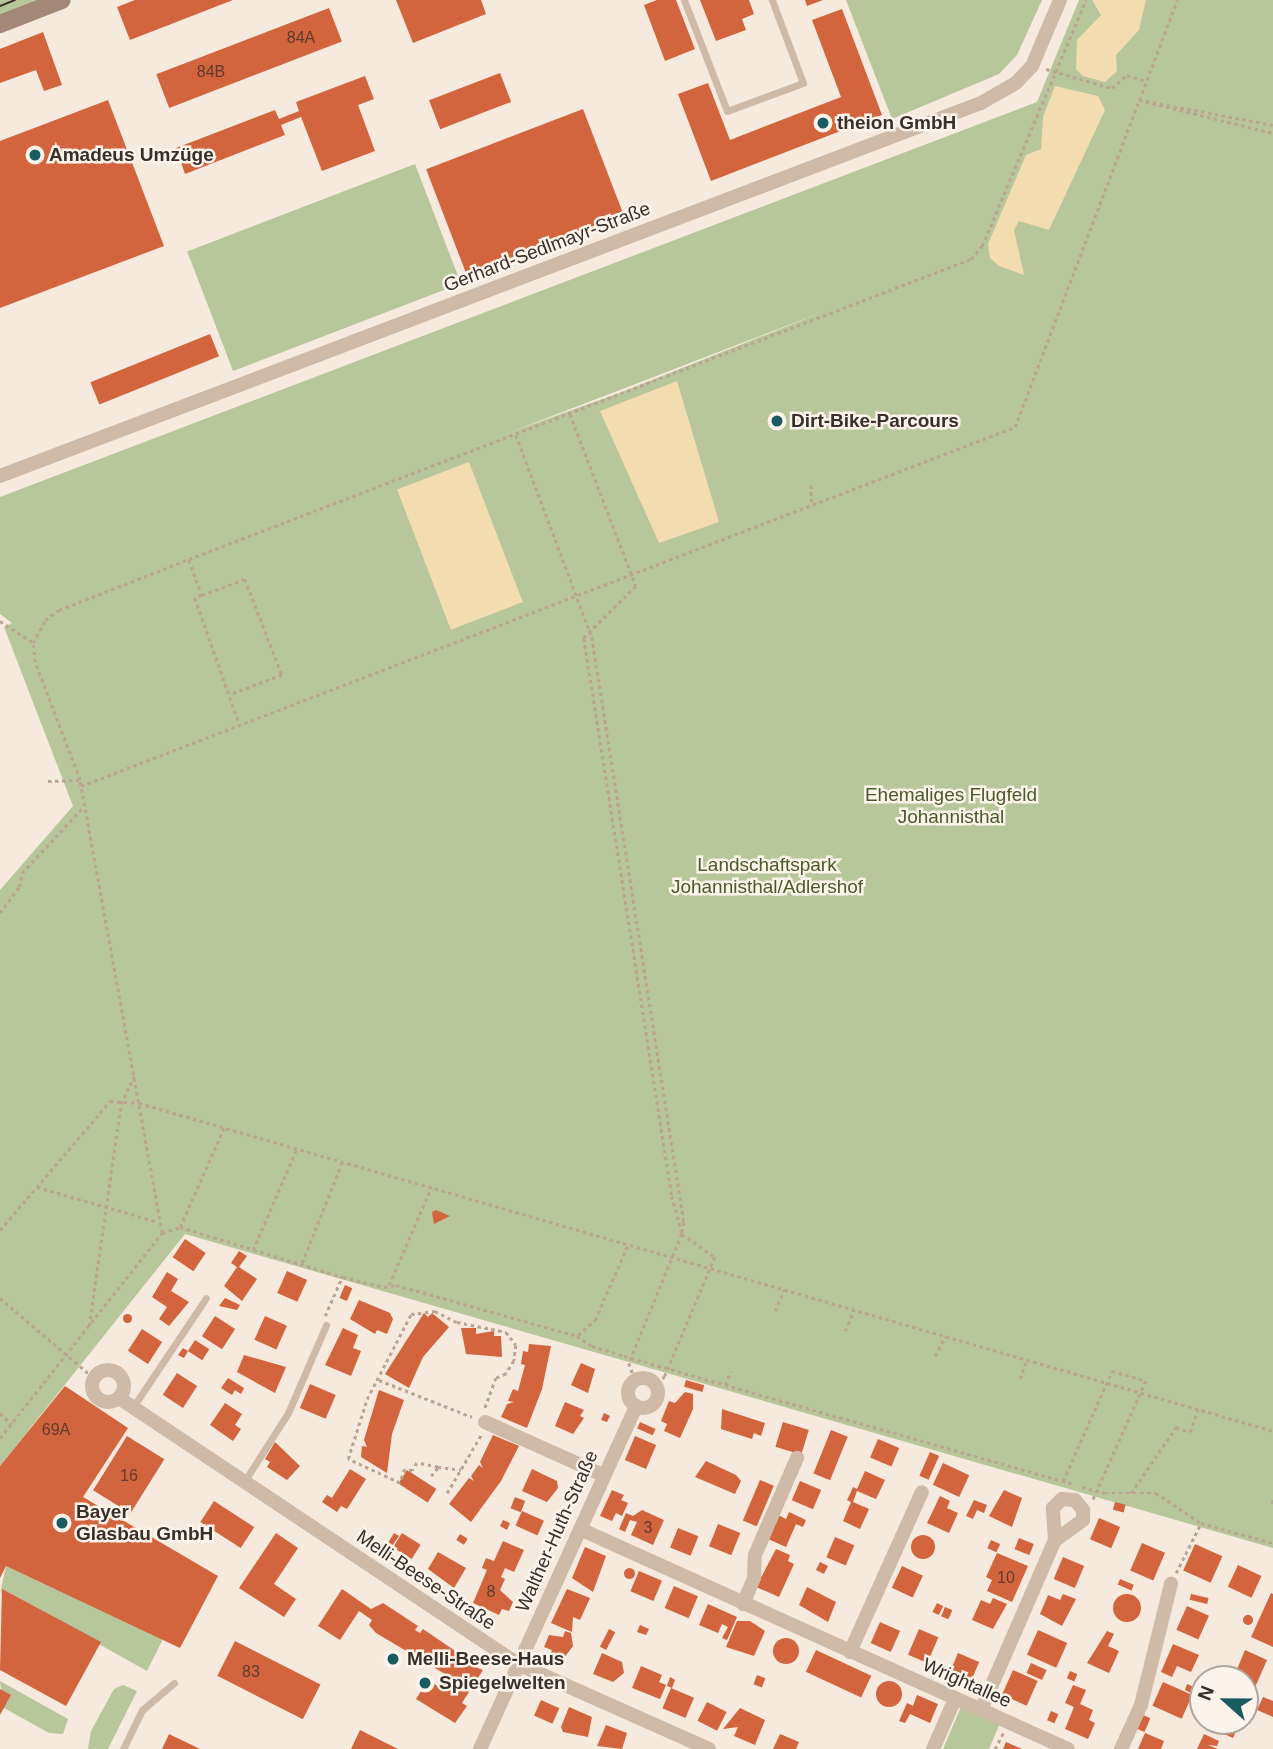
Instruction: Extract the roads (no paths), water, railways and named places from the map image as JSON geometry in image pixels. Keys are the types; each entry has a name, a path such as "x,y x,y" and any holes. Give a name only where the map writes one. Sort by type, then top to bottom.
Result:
{"main road":[{"path":"0,24 62,0"}],"street":[{"name":"Gerhard-Sedlmayr-Straße","path":"0,476 981,103 1016,83 1032,66 1060,0"},
{"name":"Melli-Beese-Straße","path":"108,1369 120,1374 124,1386 119,1398 107,1402 96,1397 94,1378 108,1369"},
{"name":"Walther-Huth-Straße","path":"649,1379 657,1386 653,1404 636,1406 628,1394 635,1380 649,1379"},
{"name":"Melli-Beese-Straße","path":"119,1398 517,1664 709,1749"},
{"name":"Walther-Huth-Straße","path":"480,1749 636,1406"},
{"path":"485,1422 603,1475"},
{"path":"743,1604 754,1578 755,1555 797,1458"},
{"path":"850,1652 922,1492"},
{"name":"Wrightallee","path":"580,1529 1068,1749"},
{"path":"981,1710 1055,1540"},
{"path":"1121,1749 1140,1705 1171,1584"},
{"path":"933,1749 955,1699"}],"lane":[{"path":"684,0 727,111 803,83 772,0"},
{"path":"133,1407 206,1298"},
{"path":"243,1482 288,1413 327,1325"},
{"path":"122,1749 142,1710 174,1683"}],"tram line":[{"path":"0,6 15,0"}],"place":[{"name":"theion GmbH","path":"823,123"},
{"name":"Amadeus Umzüge","path":"35,155"},
{"name":"Dirt-Bike-Parcours","path":"777,421"},
{"name":"Bayer Glasbau GmbH","path":"62,1523"},
{"name":"Melli-Beese-Haus","path":"393,1659"},
{"name":"Spiegelwelten","path":"425,1683"}],"park label":[{"name":"Ehemaliges Flugfeld Johannisthal","path":"951,806"},
{"name":"Landschaftspark Johannisthal/Adlershof","path":"767,876"}]}
